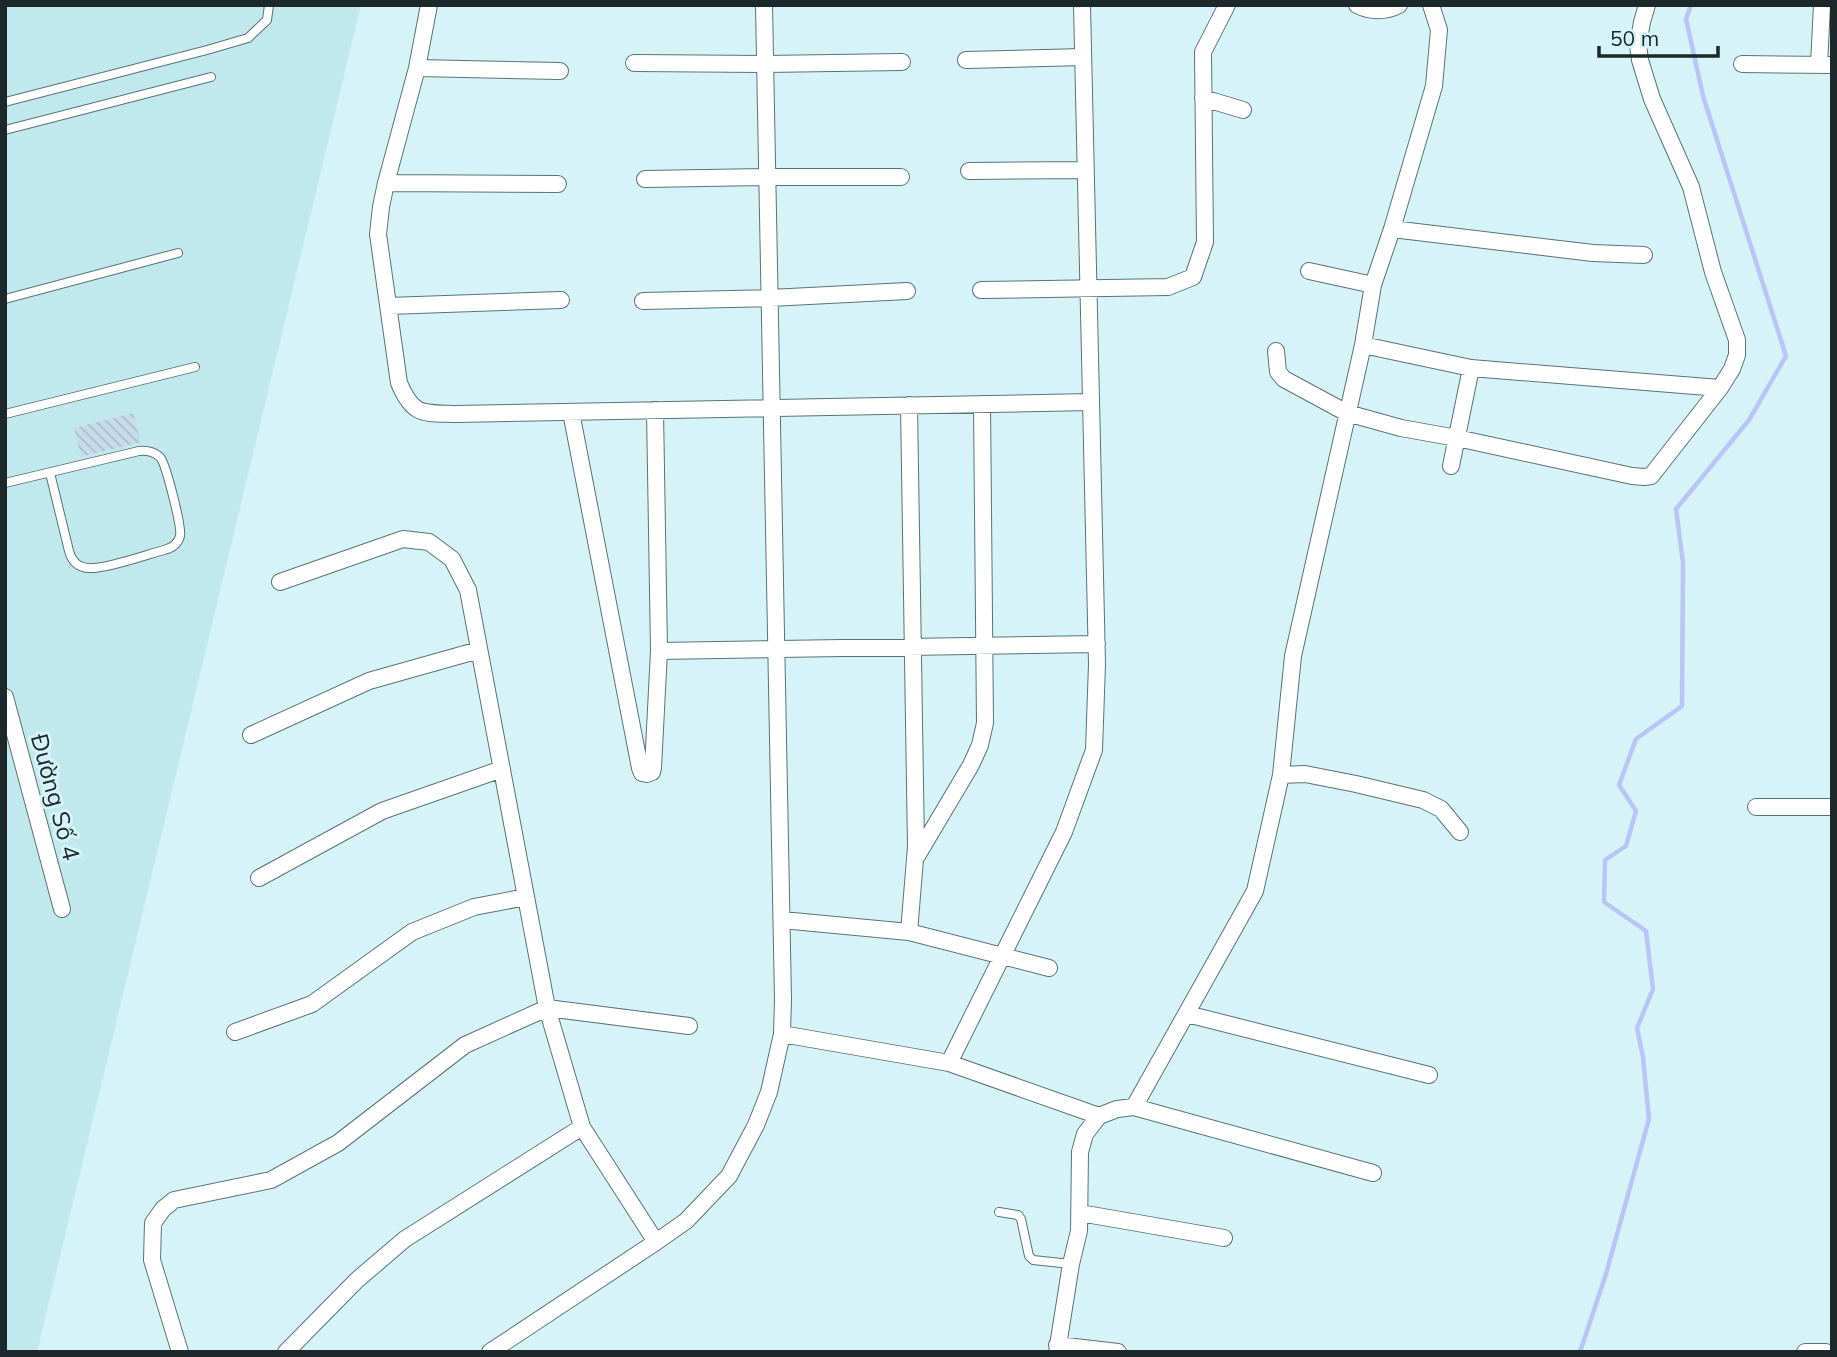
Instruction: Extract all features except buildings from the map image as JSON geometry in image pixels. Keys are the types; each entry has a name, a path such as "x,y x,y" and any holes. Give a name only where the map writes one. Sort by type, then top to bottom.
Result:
{"street":[{"path":"429,5 417,68 380,207 378,234 400,383 408,403 426,413 455,414 1091,402"},
{"path":"490,1352 686,1221 729,1176 756,1125 769,1092 782,1034 764,5"},
{"path":"949,1063 1064,832 1094,750 1097,644 1082,5"},
{"path":"981,290 1168,287 1193,277 1205,242 1203,51 1227,5"},
{"path":"1357,5 1368,10 1389,10 1399,5"},
{"path":"1135,1107 1255,891 1281,775 1293,656 1363,345 1373,285 1434,86 1439,30 1431,5"},
{"path":"1276,351 1278,372 1283,379 1347,412 1401,428 1619,473 1651,476 1720,388 1737,355 1737,340 1713,272 1691,187 1652,99 1640,60 1638,45 1647,5"},
{"path":"1742,64 1825,65 1822,5"},
{"path":"966,60 1083,57"},
{"path":"634,63 902,62"},
{"path":"417,68 560,71"},
{"path":"1203,98 1243,110"},
{"path":"969,171 1086,170"},
{"path":"645,180 901,177"},
{"path":"386,183 558,184"},
{"path":"1392,229 1592,253 1644,255"},
{"path":"1309,271 1373,285"},
{"path":"643,301 907,291"},
{"path":"388,306 561,300"},
{"path":"1363,345 1471,368 1720,388"},
{"path":"1451,466 1471,368"},
{"path":"915,859 971,765 980,745 985,723 982,404"},
{"path":"909,405 915,859 909,932"},
{"path":"571,412 640,768 642,773 647,774 652,772 653,768 659,652 655,410"},
{"path":"280,582 403,539 429,542 452,559 468,590 547,1008 582,1127 656,1242"},
{"path":"659,652 1097,644"},
{"path":"251,735 369,681 480,650"},
{"name":"Đường Số 4","path":"5,697 62,909"},
{"path":"259,878 382,811 502,769"},
{"path":"1281,775 1305,774 1423,800 1441,809 1460,832"},
{"path":"1756,807 1832,807"},
{"path":"235,1032 312,1003 412,933 474,907 526,897"},
{"path":"782,920 909,932 1049,968"},
{"path":"180,1352 152,1260 153,1223 174,1200 271,1180 338,1143 465,1045 547,1008 689,1027"},
{"path":"1187,1014 1429,1075"},
{"path":"782,1034 949,1063 1099,1116"},
{"path":"1118,1352 1057,1348 1079,1231 1080,1153 1085,1134 1099,1116 1117,1109 1135,1107 1373,1173"},
{"path":"286,1352 357,1280 405,1238 582,1127"},
{"path":"1080,1213 1224,1238"},
{"path":"1805,1352 1826,1352"}],"lane":[{"path":"5,102 248,38 267,20 269,5"},
{"path":"5,130 211,77"},
{"path":"5,299 178,253"},
{"path":"5,414 195,367"},
{"path":"5,483 139,451 151,452 161,458 166,468 180,528 178,542 164,550 100,568 86,569 80,566 69,551 50,473"},
{"path":"999,1212 1018,1215 1021,1219 1029,1256 1033,1261 1071,1264"}],"shaded area":[{"path":"5,5 361,5 37,1352 5,1352"}],"waterway":[{"path":"1580,1352 1606,1274 1649,1119 1643,1057 1637,1028 1653,989 1646,931 1604,902 1605,860 1626,846 1636,811 1619,785 1636,739 1682,706 1683,563 1676,509 1749,420 1786,356 1703,96 1686,19 1691,5"}]}
